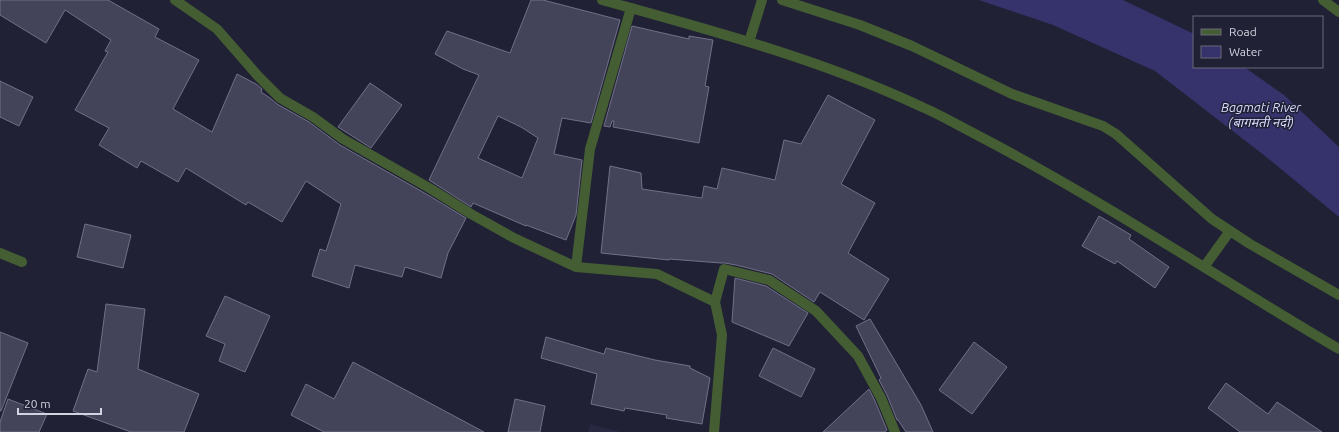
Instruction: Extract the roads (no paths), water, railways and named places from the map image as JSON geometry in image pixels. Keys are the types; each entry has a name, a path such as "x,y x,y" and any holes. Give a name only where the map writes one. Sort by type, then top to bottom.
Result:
{"street":[{"path":"175,0 217,29 258,76 280,98 313,117 343,139 514,238 576,267 657,274 715,302"},
{"path":"602,0 625,4 749,42 842,73 922,107 1020,157 1098,202 1339,349"},
{"path":"749,42 762,0"},
{"path":"782,0 860,25 912,46 1012,94 1103,126 1116,134 1212,219 1250,244 1339,295"},
{"path":"1323,0 1339,12"},
{"path":"576,267 590,149 625,4"},
{"path":"1204,267 1230,231"},
{"path":"0,253 22,262"},
{"path":"714,432 722,335 715,302 724,269 769,280 816,311 858,356 881,398 895,432"}],"water":[{"name":"Bagmati River (बागमती नदी)","path":"979,0 1123,0 1193,34 1193,68 1245,68 1284,95 1339,147 1339,217 1265,156 1155,71 1053,25"}]}
